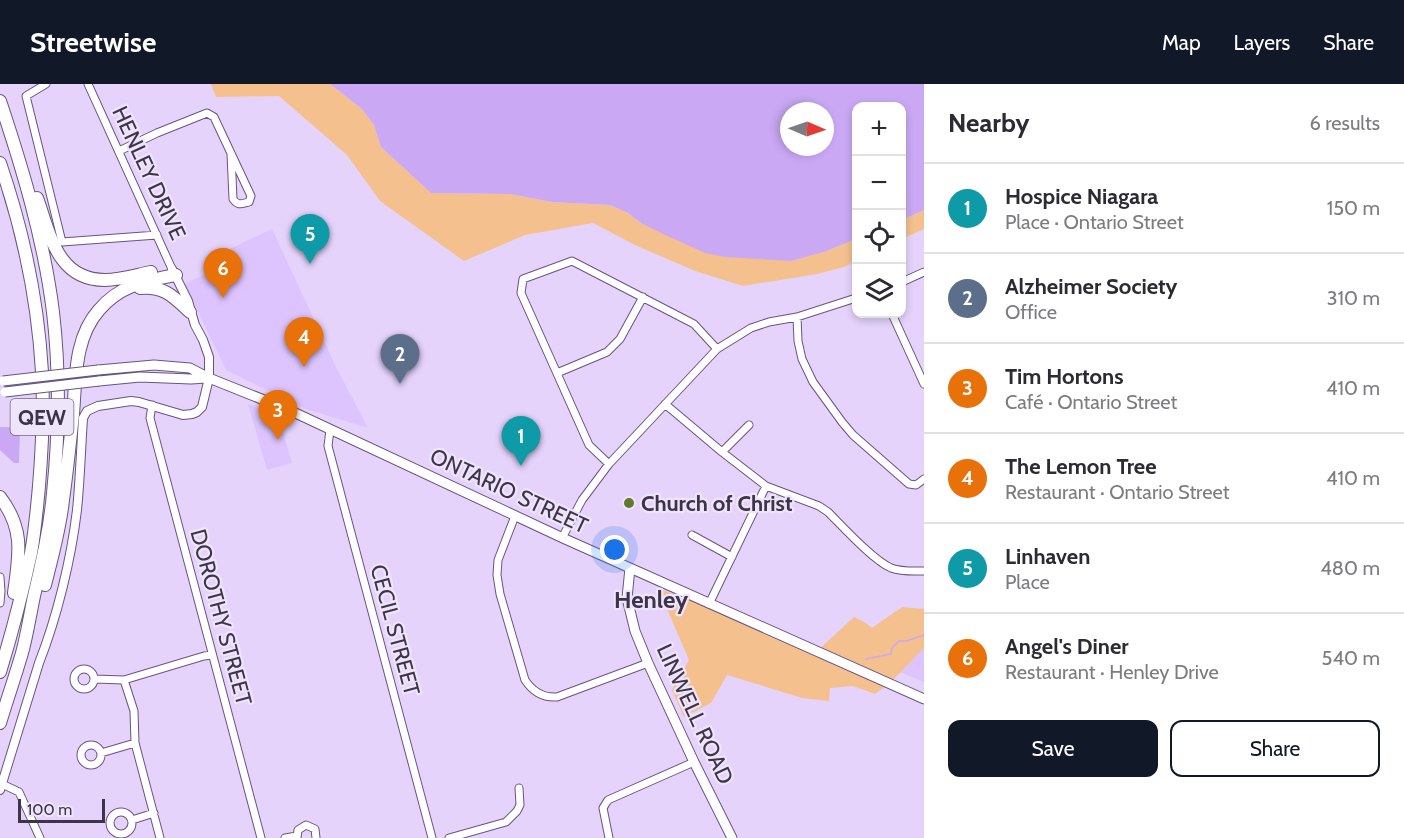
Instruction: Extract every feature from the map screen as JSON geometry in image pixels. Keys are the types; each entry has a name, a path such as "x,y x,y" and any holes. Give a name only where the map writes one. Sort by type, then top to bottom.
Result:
{"highway":[{"name":"QEW","path":"0,102 18,154 39,238 53,312 57,420 53,494 45,546 22,651 0,723"},
{"path":"18,154 55,248 72,270 82,276 105,280 174,272"},
{"name":"QEW","path":"0,163 23,239 32,287 43,399 41,459 31,552 12,634 0,672"},
{"path":"22,651 45,583 63,504 77,366 81,343 89,323 97,311 130,286 174,272"},
{"path":"116,295 137,288 159,289 175,297 190,312"},
{"path":"0,497 14,521 19,540 19,560 12,608 0,650"}],"main road":[{"name":"ONTARIO STREET","path":"2,382 154,365 190,368 289,410 562,538 924,699"},
{"name":"ONTARIO STREET","path":"2,393 140,377 209,378"},
{"name":"LINWELL ROAD","path":"630,568 628,606 648,663 732,838"}],"street":[{"path":"46,84 26,96 62,242 157,235"},
{"name":"HENLEY DRIVE","path":"88,84 188,301 190,312 209,357 209,378 202,407 197,412 183,415 152,405"},
{"path":"119,151 207,113 214,117 251,196 249,202 239,205 232,199 231,154"},
{"path":"609,465 589,445 521,293 523,279 572,261 694,324 717,349"},
{"path":"906,280 924,272"},
{"path":"557,374 607,352 620,339 644,297"},
{"path":"562,538 582,500 609,465 717,349 751,328 769,321 797,317 852,299"},
{"path":"797,317 798,341 802,359 813,382 842,422 853,435 909,484 916,485 924,479"},
{"path":"894,318 924,384"},
{"path":"40,838 19,792 1,787 46,644 66,570 76,511 82,418 87,411 98,406 139,402 152,405"},
{"path":"665,404 766,486 819,506 828,512 877,559 901,571 924,571"},
{"name":"DOROTHY STREET","path":"152,405 150,418 261,838"},
{"path":"722,452 749,425"},
{"name":"CECIL STREET","path":"330,430 328,446 432,838"},
{"path":"709,604 766,486"},
{"path":"515,516 498,560 497,575 500,594 525,680 529,686 542,696 556,697 648,663"},
{"path":"692,535 732,557"},
{"path":"0,577 0,603"},
{"path":"94,680 124,680 212,655"},
{"path":"124,680 135,711 135,743 160,838"},
{"path":"100,753 135,743"},
{"path":"609,838 603,808 608,800 694,762"},
{"path":"449,838 506,822 520,805 519,788"},
{"path":"132,820 154,813"},
{"path":"285,838 297,837 300,828 306,825 315,829 316,838"}],"shaded area":[{"path":"211,84 330,84 362,109 374,125 381,147 431,193 510,194 552,202 610,205 628,213 641,223 791,261 824,252 852,241 852,263 817,274 743,286 695,271 635,245 593,223 525,235 464,261 380,201 347,155 279,96 216,97"},
{"path":"330,84 924,84 924,210 906,218 906,102 852,102 852,241 824,252 791,261 725,257 705,253 641,223 628,213 610,205 552,202 510,194 431,193 381,147 374,125 362,109"},
{"path":"924,210 924,229 906,237 906,218"},
{"path":"272,229 337,369 368,428 306,409 226,370 185,284 227,263 223,252"},
{"path":"248,404 278,415 292,463 267,470"},
{"path":"0,427 16,427 20,430 19,463 14,463 0,450"},
{"path":"658,588 817,651 854,617 872,628 902,607 924,609 924,648 889,684 875,694 853,686 830,688 829,701 802,698 727,675 711,703 684,717 672,690 689,660"},
{"path":"924,648 924,682 900,672"}],"waterway":[{"path":"866,659 891,654 892,648 899,641 924,635"}],"place":[{"name":"Linhaven","path":"310,264"},
{"name":"Angel's Diner","path":"223,298"},
{"name":"The Lemon Tree","path":"304,367"},
{"name":"Alzheimer Society","path":"400,384"},
{"name":"Tim Hortons","path":"278,440"},
{"name":"Hospice Niagara","path":"521,466"},
{"name":"Church of Christ","path":"629,503"}],"district":[{"name":"Henley","path":"651,599"}]}
